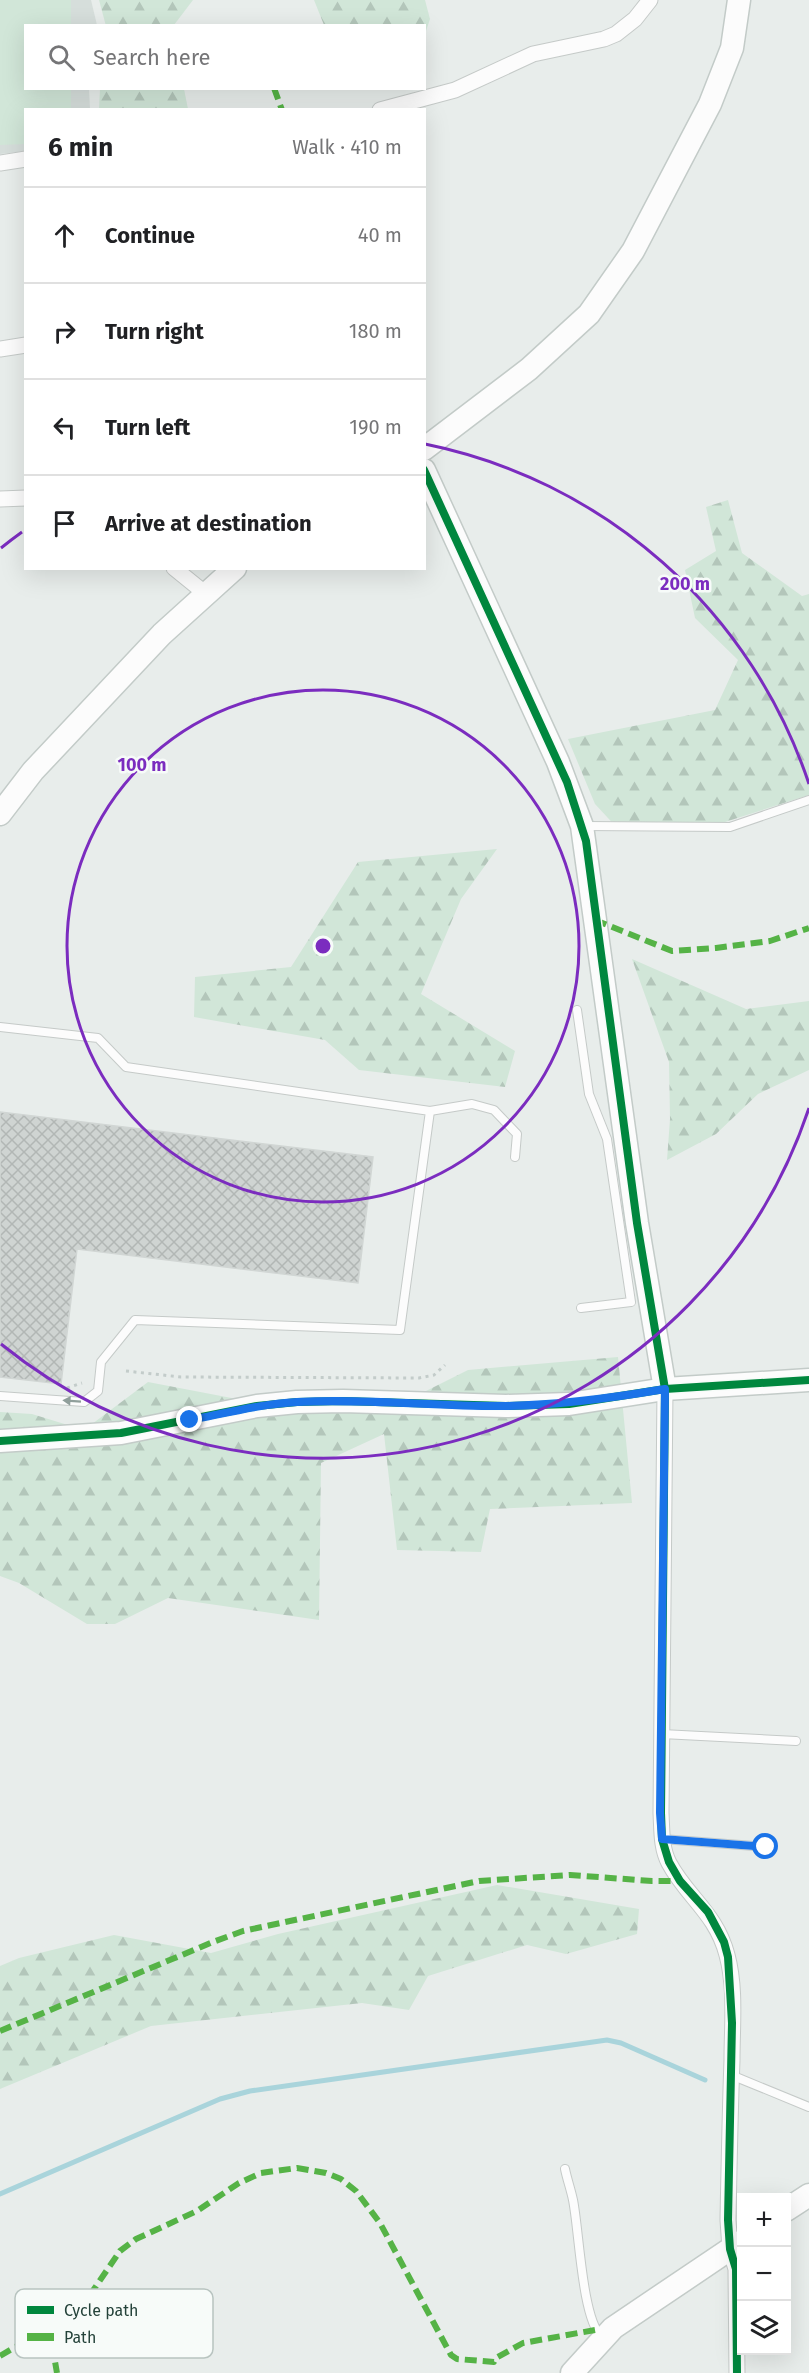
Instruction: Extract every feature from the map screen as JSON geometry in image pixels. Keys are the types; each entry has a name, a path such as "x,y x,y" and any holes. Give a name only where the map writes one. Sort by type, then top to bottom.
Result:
{"street":[{"path":"388,108 455,90 533,54 604,39 616,34 635,19 650,0"},
{"path":"426,447 529,369 589,314 633,252 711,104 732,48 739,0"},
{"path":"0,163 24,159"},
{"path":"0,349 24,345"},
{"path":"426,474 567,783 582,826 635,1212 665,1389 662,1839 669,1862 680,1881 708,1912 726,1950 731,1981 728,2220 736,2245 737,2373"},
{"path":"0,499 24,498"},
{"path":"176,570 206,594"},
{"path":"0,814 33,771 162,634 233,570"},
{"path":"0,1441 121,1433 257,1406 297,1402 343,1401 506,1406 569,1404 665,1389 809,1380"},
{"path":"791,2207 809,2195"},
{"path":"572,2373 603,2337 630,2315 736,2245"}],"lane":[{"path":"582,826 730,827 809,800"},
{"path":"577,1010 589,1094 607,1138 631,1302 581,1308"},
{"path":"0,1027 98,1038 126,1068 430,1111 472,1104 494,1110 517,1134 515,1157"},
{"path":"0,1396 84,1402 98,1391 101,1362 135,1320 400,1330 430,1111"},
{"path":"662,1734 796,1741"},
{"path":"662,1839 766,1847"},
{"path":"731,2075 809,2107"},
{"path":"565,2169 573,2200 586,2292 595,2330 603,2337"}],"path":[{"path":"126,1371 181,1377 419,1378 434,1375 445,1365"}],"shaded area":[{"path":"0,0 91,0 97,24 24,24 24,90 89,90 90,108 24,108 24,151 0,154"}],"green space":[{"path":"0,0 71,0 71,24 24,24 24,90 71,90 71,108 24,108 24,144 0,145"},
{"path":"99,0 193,0 175,24 105,24"},
{"path":"314,0 425,0 430,19 426,31 426,24 324,24"},
{"path":"100,90 184,90 188,108 99,108"},
{"path":"728,500 742,553 802,596 809,594 809,795 725,822 620,831 595,804 568,739 715,710 738,660 695,618 685,570 716,551 706,507"},
{"path":"497,849 461,899 421,994 515,1051 505,1087 359,1070 325,1040 194,1017 195,977 291,967 358,862"},
{"path":"632,959 746,1009 809,1001 809,1070 758,1094 716,1134 667,1160 670,1119 669,1062"},
{"path":"618,1357 632,1503 490,1509 481,1552 397,1550 384,1434 321,1463 319,1620 168,1598 115,1624 87,1624 19,1583 0,1576 0,1412 32,1414 84,1430 148,1382 242,1400 418,1395 468,1370"},
{"path":"497,1885 639,1909 637,1934 566,1954 527,1945 428,1976 409,2010 362,2003 151,2026 0,2089 0,1966 19,1958 114,1935 211,1953 278,1934"}],"building":[{"path":"0,1112 373,1157 358,1283 77,1249 61,1384 0,1377"}],"waterway":[{"path":"0,2194 220,2099 250,2091 607,2040 621,2043 705,2080"}],"marked path":[{"path":"275,90 281,108"},
{"path":"595,920 672,951 770,941 809,928"},
{"path":"0,2031 243,1931 479,1881 570,1875 680,1881"},
{"path":"94,2289 120,2251 136,2239 197,2211 239,2183 261,2173 297,2168 326,2173 341,2179 356,2191 380,2223 451,2355 457,2359 494,2362 496,2358 523,2343 595,2330"},
{"path":"0,2356 15,2347"},
{"path":"54,2358 57,2373"}],"cycle path":[{"path":"426,474 567,782 586,841 637,1223 665,1389 662,1839 669,1862 680,1881 708,1912 724,1942 728,1957 732,2023 728,2220 730,2249 736,2269 737,2373"},
{"path":"0,1441 121,1433 257,1406 297,1402 343,1401 506,1406 569,1404 665,1389 809,1380"}],"route":[{"path":"190,1420 257,1406 297,1402 343,1401 506,1406 569,1404 665,1389 660,1813 662,1839 766,1847"}]}
